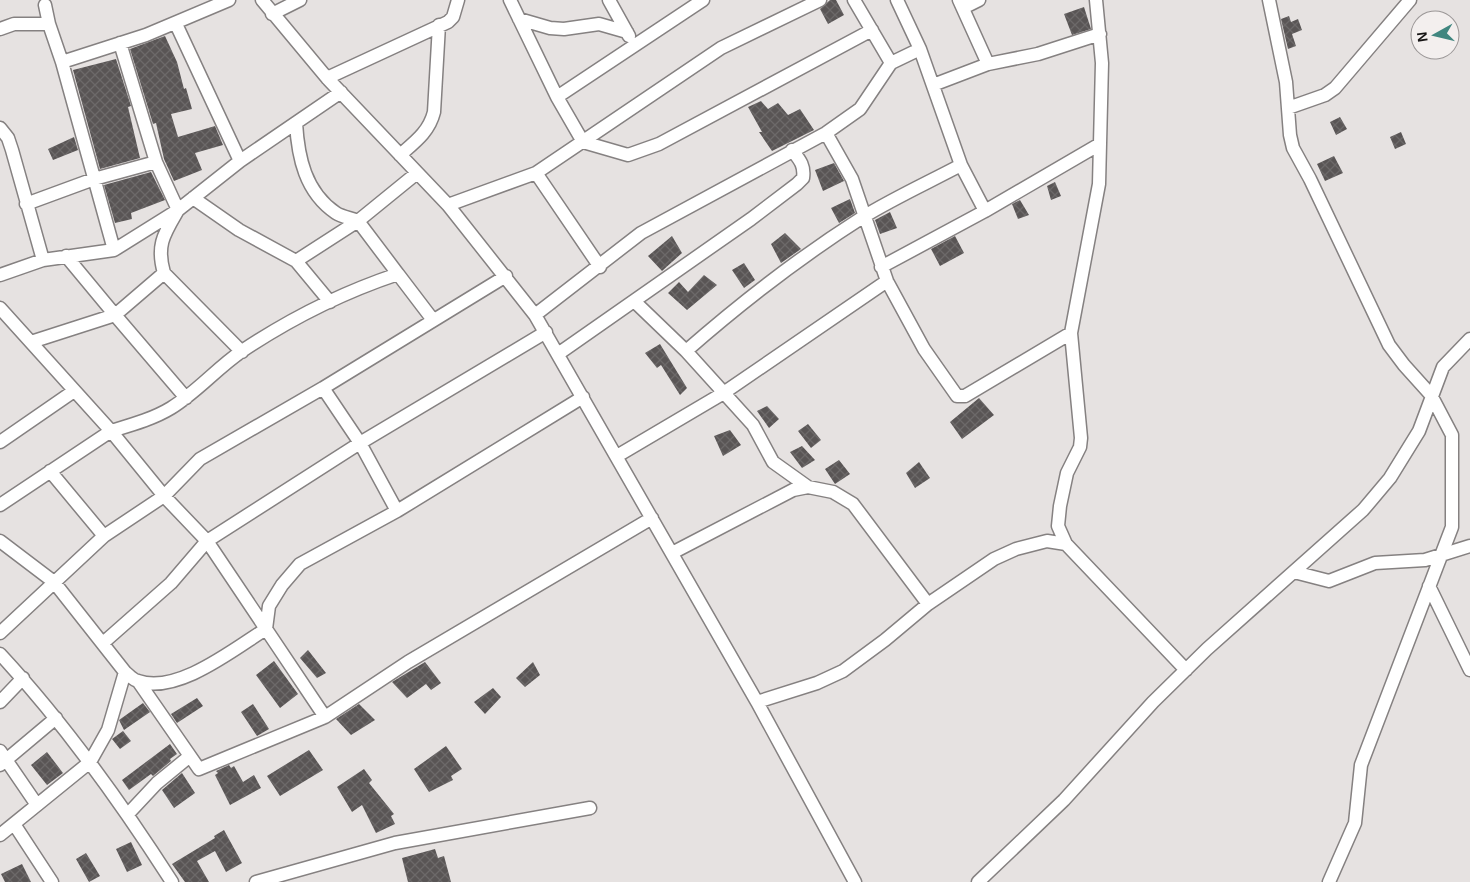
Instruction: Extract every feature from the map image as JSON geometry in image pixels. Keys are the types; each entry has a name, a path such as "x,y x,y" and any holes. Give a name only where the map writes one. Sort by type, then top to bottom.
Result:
{"street":[{"path":"62,62 176,24 229,0"},
{"path":"262,0 327,78 448,205 535,315 757,702 855,882"},
{"path":"272,14 300,0"},
{"path":"510,0 557,97 583,142 628,155 659,144 872,30"},
{"path":"609,0 634,44"},
{"path":"557,97 701,0"},
{"path":"448,205 536,173 721,48 820,0"},
{"path":"854,0 891,63"},
{"path":"896,0 920,49 961,165 985,211"},
{"path":"979,0 961,4 988,64"},
{"path":"1047,541 1058,526 1063,488 1067,473 1080,447 1081,438 1071,333 1096,201 1100,144 1102,63 1096,0"},
{"path":"1269,0 1286,82 1294,148 1357,275 1378,326 1404,365 1431,395 1452,435 1452,527 1362,765 1355,823 1329,882"},
{"path":"1288,108 1325,95 1335,88 1410,0"},
{"path":"327,78 453,17 456,1"},
{"path":"48,2 49,24 62,62 114,250"},
{"path":"519,19 550,28 564,29 599,24 627,32"},
{"path":"0,29 14,24 49,24"},
{"path":"176,24 240,161"},
{"path":"400,156 427,131 431,123 434,112 439,25"},
{"path":"933,85 988,64 1038,54 1100,34"},
{"path":"120,43 156,162 178,210 162,244 160,257 164,273 242,352"},
{"path":"535,315 600,267 641,233 826,133 860,109 891,63 920,49"},
{"path":"0,275 44,260 114,250 178,210 240,161 341,92"},
{"path":"296,123 298,153 304,174 316,193 336,213 358,221 434,320"},
{"path":"0,128 8,138 44,260"},
{"path":"826,133 852,179 881,267 888,281 924,349 960,397 1012,370 1071,333"},
{"path":"881,267 985,211 1100,144"},
{"path":"558,354 751,219 803,178 802,162 792,150"},
{"path":"26,204 94,179 156,162"},
{"path":"686,351 741,304 804,256 865,216 961,165"},
{"path":"296,261 358,221 417,173"},
{"path":"536,173 600,267"},
{"path":"193,198 240,230 296,261 330,302"},
{"path":"66,256 186,398"},
{"path":"31,342 115,315 164,273"},
{"path":"0,504 111,431 145,420 186,398 242,352 345,293 398,274"},
{"path":"0,633 104,536 164,496 184,472 200,459 323,388 506,276"},
{"path":"617,456 722,394 888,281"},
{"path":"634,301 686,351 722,394 753,425 773,462 808,487"},
{"path":"0,308 111,431 164,496 207,540 324,717"},
{"path":"102,643 171,583 207,540 360,443 546,332"},
{"path":"978,882 1064,800 1152,702 1363,510 1390,478 1419,431 1443,367 1470,339"},
{"path":"323,388 360,443 398,511"},
{"path":"0,442 74,390"},
{"path":"266,629 268,606 282,585 300,564 398,511 583,397"},
{"path":"50,471 104,536"},
{"path":"672,552 793,490 808,487 833,492 853,504 928,604"},
{"path":"0,541 54,582 125,672 138,681 199,769 324,717 408,662 652,518"},
{"path":"1058,526 1066,544 1186,670"},
{"path":"757,702 817,683 843,671 885,640 928,604 994,559 1016,549 1047,541 1066,544"},
{"path":"1294,572 1329,580 1375,563 1425,560 1470,546"},
{"path":"1430,586 1470,670"},
{"path":"138,681 160,682 196,674 266,629"},
{"path":"0,654 23,678 90,762 128,814 172,882"},
{"path":"0,834 90,762 108,730 125,672"},
{"path":"0,702 23,678"},
{"path":"38,805 2,759 56,718"},
{"path":"128,814 157,784 190,756"},
{"path":"256,882 395,843 590,808"},
{"path":"14,824 52,882"}],"building":[{"path":"830,0 836,0 844,15 828,24 820,9"},
{"path":"1084,7 1091,29 1072,35 1064,14"},
{"path":"1289,16 1291,22 1298,19 1302,30 1292,34 1296,46 1288,49 1281,19"},
{"path":"165,36 177,62 184,89 186,88 192,109 171,114 178,137 215,126 223,145 195,153 202,170 174,181 164,159 156,123 153,124 130,49"},
{"path":"116,59 131,106 128,107 140,158 100,169 73,70"},
{"path":"761,101 768,109 778,103 788,115 800,109 814,130 772,151 759,132 762,132 748,107"},
{"path":"1340,117 1347,129 1336,135 1330,122"},
{"path":"1401,132 1406,144 1395,149 1390,137"},
{"path":"74,137 78,150 53,160 48,149"},
{"path":"1334,156 1343,173 1325,181 1317,164"},
{"path":"834,163 844,181 823,191 815,170"},
{"path":"151,172 165,200 131,213 132,219 115,223 104,185"},
{"path":"1055,182 1061,196 1051,200 1047,186"},
{"path":"850,199 855,213 839,223 831,208"},
{"path":"1020,200 1029,215 1018,219 1012,204"},
{"path":"890,212 897,228 880,234 875,220"},
{"path":"785,233 801,249 781,263 771,244"},
{"path":"672,236 682,253 662,271 648,256"},
{"path":"955,236 964,253 940,266 931,249"},
{"path":"744,263 755,280 744,288 732,270"},
{"path":"704,275 717,285 687,310 668,293 679,282 688,292"},
{"path":"660,344 687,388 680,395 661,365 657,368 645,353"},
{"path":"979,398 994,415 962,439 950,422"},
{"path":"767,406 779,419 769,428 757,411"},
{"path":"808,424 821,440 811,448 798,431"},
{"path":"730,430 741,445 723,456 714,436"},
{"path":"802,446 815,460 802,468 790,452"},
{"path":"839,460 850,474 835,484 825,469"},
{"path":"919,462 930,478 915,488 906,473"},
{"path":"308,650 326,673 317,678 300,658"},
{"path":"274,661 298,694 280,708 256,675"},
{"path":"425,662 441,683 431,690 426,684 407,698 392,682"},
{"path":"533,662 540,675 525,687 516,678"},
{"path":"493,688 501,697 485,714 474,702"},
{"path":"197,698 203,706 177,723 171,714"},
{"path":"143,703 150,712 124,730 119,720"},
{"path":"253,704 269,729 257,736 241,712"},
{"path":"359,704 375,720 351,735 336,719"},
{"path":"123,731 131,741 120,749 112,739"},
{"path":"170,744 177,754 170,759 171,761 153,776 151,774 129,790 122,780"},
{"path":"446,746 462,769 451,776 453,780 429,792 414,769"},
{"path":"309,750 323,770 280,796 267,776"},
{"path":"47,752 63,773 47,785 31,765"},
{"path":"229,765 231,768 234,766 243,782 254,775 261,788 230,805 215,775 218,773 216,771"},
{"path":"364,769 372,780 369,783 394,814 391,816 395,824 376,833 362,805 352,812 337,787"},
{"path":"182,773 195,793 174,808 162,790"},
{"path":"224,830 242,863 226,872 215,851 197,861 209,882 185,882 172,864 215,838 214,836"},
{"path":"131,842 142,865 127,872 116,849"},
{"path":"435,849 438,858 444,856 451,882 408,882 402,858"},
{"path":"86,853 100,876 89,882 76,859"},
{"path":"22,864 31,882 5,882 1,874"}]}
